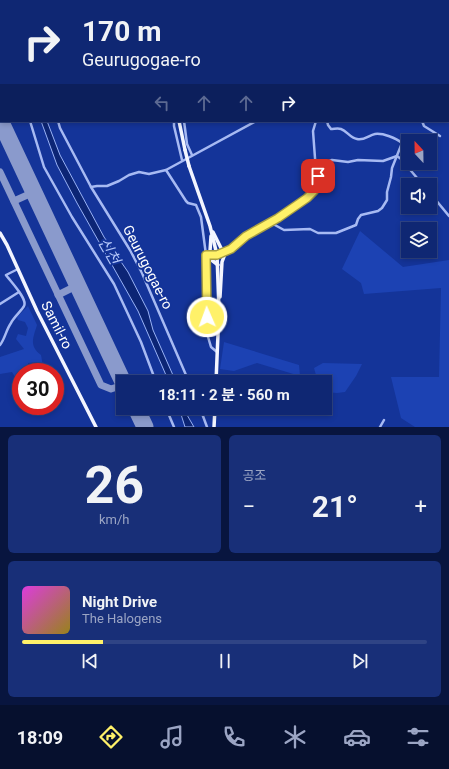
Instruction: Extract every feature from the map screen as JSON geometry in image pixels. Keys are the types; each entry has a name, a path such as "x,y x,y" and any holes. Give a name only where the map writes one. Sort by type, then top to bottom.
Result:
{"main road":[{"path":"179,122 184,150 211,229 217,255 219,310"},
{"path":"211,229 222,250 231,249"},
{"path":"211,229 211,249 206,258 209,258 218,266"},
{"name":"Samil-ro","path":"0,232 37,311 96,427"},
{"path":"216,375 222,262 226,254 231,249"},
{"path":"214,427 215,415"}],"street":[{"path":"30,122 44,167 72,217 114,284 141,342 153,375"},
{"name":"Geurugogae-ro","path":"58,122 91,187 142,273 186,375"},
{"path":"174,122 182,160"},
{"path":"184,122 187,144 192,155"},
{"path":"91,187 106,186 139,172 149,174 166,170 185,158 254,122"},
{"path":"206,258 231,249 246,236 272,221 314,191 317,185 313,131 316,122"},
{"path":"272,221 273,224 284,230 310,229 318,233 340,232 356,225 358,218 361,215 378,212 387,200 387,192 394,161 402,143 378,134 357,140 352,138 342,129 331,128 327,122"},
{"path":"422,122 424,126 440,136"},
{"path":"316,166 332,160 348,162 358,160 384,161 397,156"},
{"path":"397,156 417,178"},
{"path":"166,170 186,201 196,205 201,216 206,258 206,330 211,347 218,353"},
{"path":"437,201 449,216"},
{"path":"0,345 4,340 7,328 14,317 24,307 24,303 19,292 6,275 18,269"},
{"path":"0,304 19,292"},
{"path":"169,415 174,427"},
{"path":"203,415 207,427"},
{"path":"380,427 384,420"}],"shaded area":[{"path":"360,231 403,267 449,260 449,427 415,427 401,418 391,377 439,377 441,288 364,294 361,283 342,269"},
{"path":"28,306 37,325 33,338 33,345 37,352 41,355 42,363 12,363 12,372 0,374 0,357 24,349 16,339 18,334 26,336 28,328 25,322 18,320 17,317"},
{"path":"224,342 299,365 300,375 257,363 234,371 220,369"},
{"path":"323,363 362,364 345,392 337,393 332,393 332,375 316,375 314,368"}],"water":[{"name":"신천","path":"41,122 47,122 60,155 104,237 128,272 148,311 153,330 173,375 166,375 138,311 57,165"},
{"path":"181,415 187,415 194,427 185,427"}],"taxiway":[{"path":"0,172 101,385 111,389 116,387"},
{"path":"14,201 34,192"},
{"path":"58,295 78,285"}],"runway":[{"path":"1,122 120,375"},
{"path":"139,415 145,427"}],"route":[{"path":"207,317 206,255 217,255 231,249 246,236 278,218 307,198 314,191 317,185 318,176"}]}
